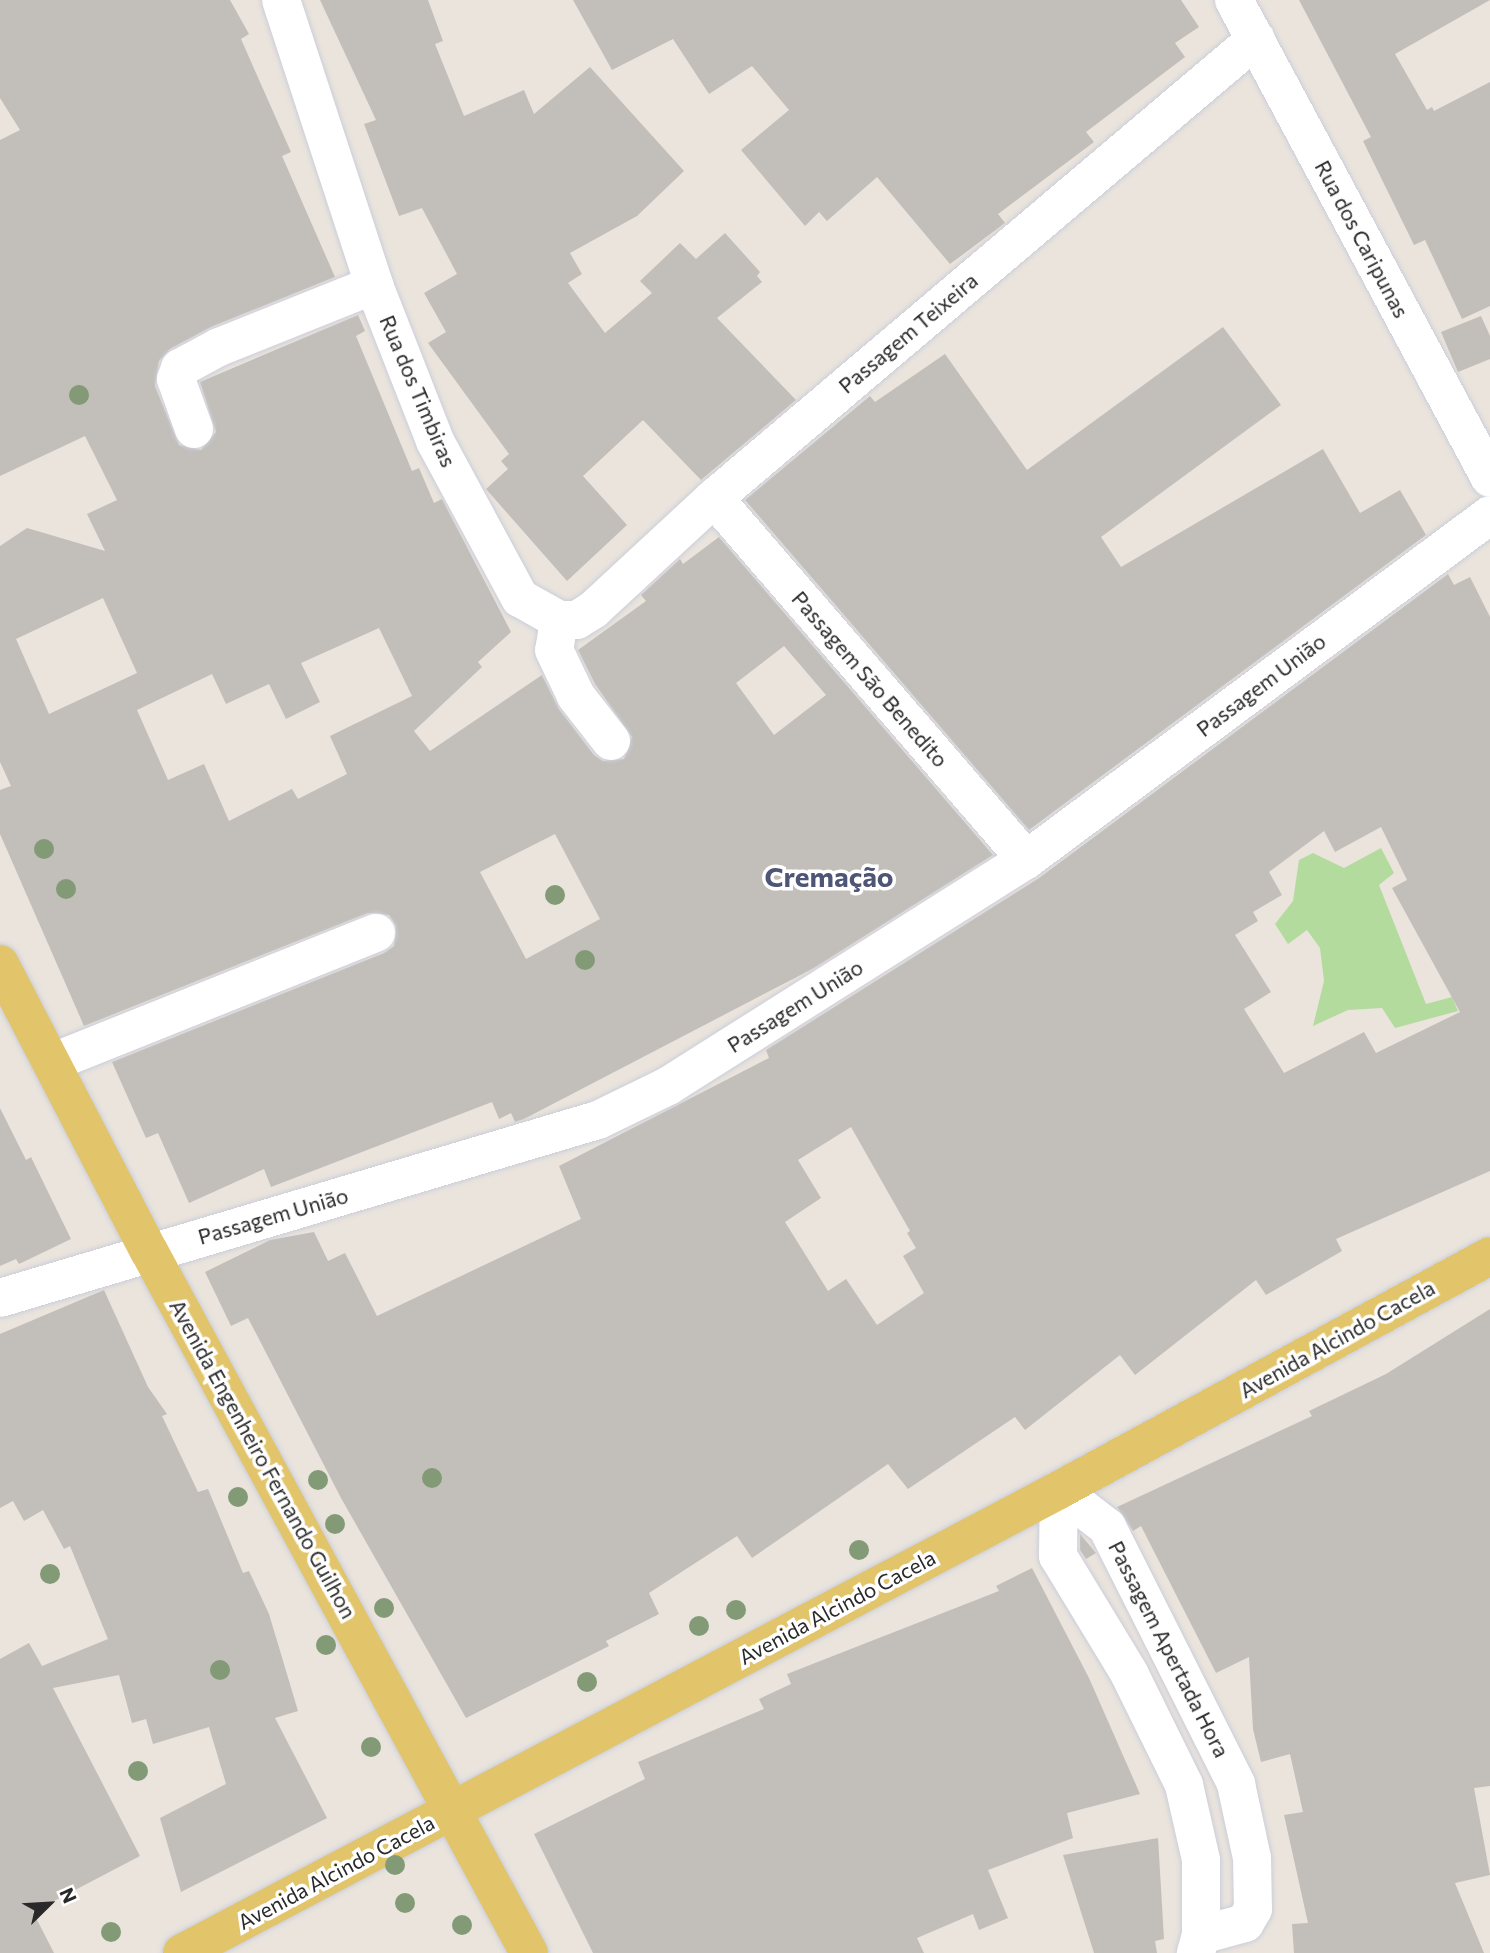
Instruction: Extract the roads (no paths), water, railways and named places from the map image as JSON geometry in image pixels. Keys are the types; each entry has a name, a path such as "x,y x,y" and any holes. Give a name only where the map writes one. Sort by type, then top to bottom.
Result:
{"main road":[{"name":"Avenida Engenheiro Fernando Guilhon","path":"0,964 149,1251 454,1809 529,1953"},
{"name":"Avenida Alcindo Cacela","path":"182,1953 1059,1490 1490,1256"}],"street":[{"name":"Rua dos Timbiras","path":"281,0 374,285 435,441 500,566 520,598 559,620"},
{"name":"Rua dos Caripunas","path":"1234,0 1490,478"},
{"name":"Passagem Teixeira","path":"559,620 577,620 593,611 714,498 1256,39"},
{"path":"194,429 176,379 180,368 219,347 374,285"},
{"name":"Passagem São Benedito","path":"714,498 1026,860"},
{"name":"Passagem União","path":"0,1298 149,1251 598,1120 668,1086 1026,860 1490,515"},
{"path":"559,620 554,650 576,696 611,741"},
{"path":"53,1062 376,933"},
{"name":"Passagem Apertada Hora","path":"1059,1490 1107,1527 1236,1784 1252,1858 1253,1909 1245,1923 1199,1944 1202,1860 1184,1785 1129,1673 1058,1556 1059,1490"}],"district":[{"name":"Cremação","path":"829,876"}]}
